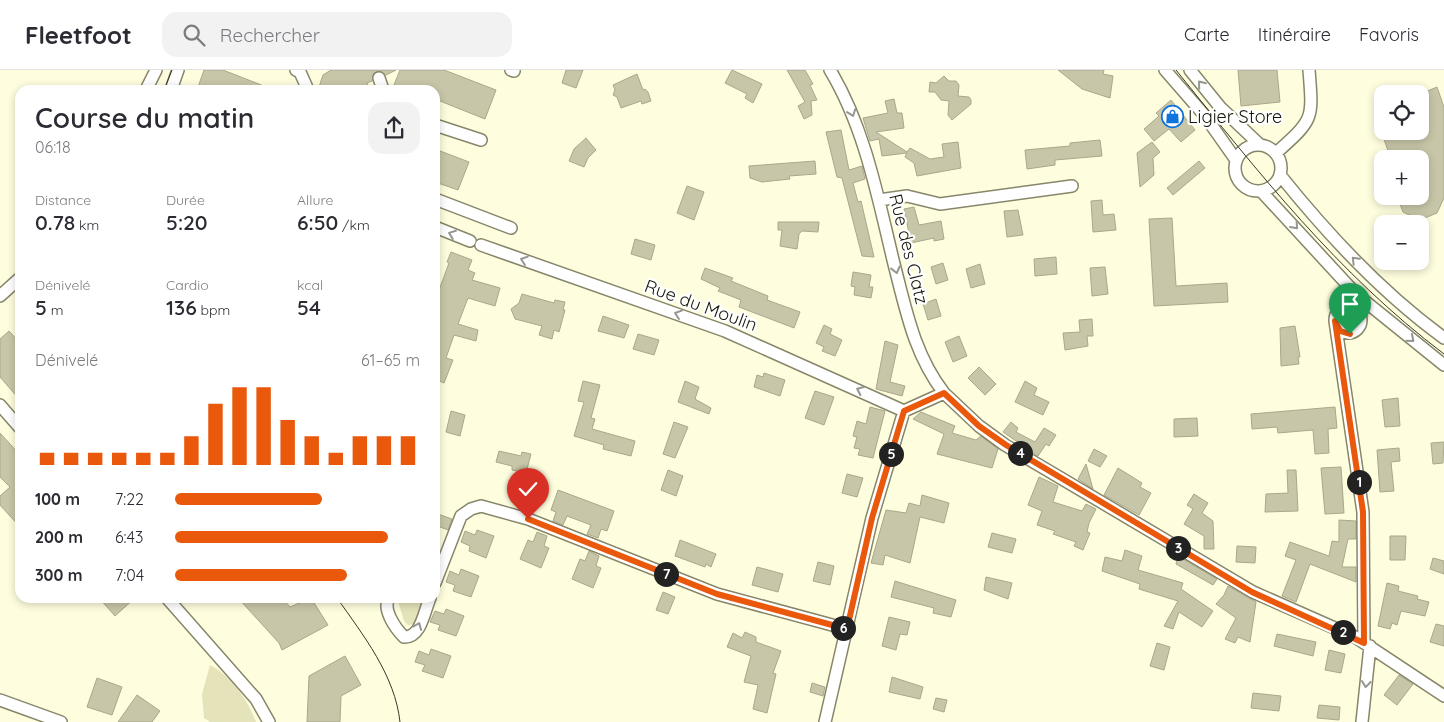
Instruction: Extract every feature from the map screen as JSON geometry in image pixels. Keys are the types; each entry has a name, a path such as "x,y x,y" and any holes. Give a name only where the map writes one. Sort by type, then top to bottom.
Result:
{"street":[{"path":"148,85 156,70"},
{"path":"173,85 178,70"},
{"name":"Rue des Clatz","path":"830,70 853,115 879,200 914,341 932,378 944,393 979,426 1006,445 1252,592 1367,644 1444,696"},
{"path":"1165,70 1205,116 1236,160 1236,175 1240,182 1253,190 1261,191 1270,187 1280,175"},
{"path":"1190,70 1220,107 1259,144 1276,153 1280,160 1280,175 1326,231 1382,286 1444,338"},
{"path":"1276,153 1301,131 1311,116 1309,70"},
{"path":"300,71 306,85"},
{"path":"440,127 481,140"},
{"path":"1236,160 1246,148 1259,144"},
{"path":"879,200 907,196 940,204 1072,186"},
{"path":"1261,191 1356,294 1444,365"},
{"path":"440,201 511,228"},
{"path":"440,230 470,240"},
{"name":"Rue du Moulin","path":"481,245 725,331 904,411"},
{"path":"0,296 15,282"},
{"path":"1335,321 1363,512 1367,644 1362,722"},
{"path":"825,722 872,518 904,411 944,393"},
{"path":"0,405 15,422"},
{"path":"440,569 461,516 471,509 481,506 528,519 717,594 847,629"},
{"path":"440,555 447,549"},
{"path":"171,603 256,699 269,722"},
{"path":"387,603 386,608 397,630 404,637 411,637 416,633 428,603"},
{"path":"0,700 60,722"}],"shaded area":[{"path":"399,603 422,603 414,624 408,625 404,621"},
{"path":"210,665 225,675 238,689 256,722 210,722 204,718 202,694"}],"building":[{"path":"204,70 223,70 261,85 199,85"},
{"path":"331,70 396,70 386,75 380,71 374,73 372,81 367,83 368,85 320,85 323,75"},
{"path":"400,70 444,70 496,90 485,119 440,101 440,85 394,85"},
{"path":"566,70 583,70 576,88 562,83"},
{"path":"732,70 762,84 753,103 745,98 747,94 725,83"},
{"path":"787,70 805,70 813,84 810,85 817,100 811,101 812,115 804,119 798,106 805,102"},
{"path":"1058,70 1104,70 1103,74 1113,76 1110,98 1082,89"},
{"path":"1238,70 1277,70 1280,102 1241,106"},
{"path":"637,74 643,90 645,89 648,92 651,101 642,104 641,101 621,108 617,97 613,95 615,90 613,85"},
{"path":"944,76 949,81 956,81 959,85 958,96 969,97 971,100 971,104 952,120 948,115 949,101 941,100 935,92 929,92 930,82 936,83"},
{"path":"1437,87 1444,107 1444,198 1437,213 1429,216 1409,215 1403,212 1400,205 1429,205 1429,150 1388,150 1384,140 1429,140 1429,90"},
{"path":"894,99 897,113 902,113 904,128 876,132 907,152 910,148 930,159 944,157 942,144 958,142 961,168 917,176 914,163 905,157 907,153 882,156 879,139 870,141 863,118 888,113 885,101"},
{"path":"1171,100 1195,130 1181,142 1169,129 1154,141 1144,129 1159,116 1156,113"},
{"path":"841,130 849,170 862,166 865,179 853,183 858,202 861,201 874,257 862,256 842,178 837,177 826,132"},
{"path":"586,138 596,150 588,158 584,167 569,161 574,149"},
{"path":"1100,140 1102,156 1055,160 1055,165 1027,169 1025,150 1070,146 1070,143"},
{"path":"1152,142 1160,152 1153,158 1154,175 1140,187 1137,153"},
{"path":"440,151 469,162 458,190 440,184"},
{"path":"815,161 816,174 789,176 790,179 762,182 750,178 749,166"},
{"path":"1199,161 1205,168 1173,195 1167,188"},
{"path":"687,186 704,192 694,220 677,213"},
{"path":"1102,200 1103,215 1114,214 1116,230 1093,232 1091,201"},
{"path":"914,207 919,225 941,221 944,239 934,241 934,238 911,243 904,209"},
{"path":"1018,210 1023,235 1007,237 1004,211"},
{"path":"1172,218 1176,286 1227,283 1228,302 1154,306 1149,219"},
{"path":"778,222 819,222 818,232 802,231 799,234 797,249 780,246 782,230 778,230"},
{"path":"635,239 655,245 651,260 631,254"},
{"path":"451,252 472,260 468,270 475,273 472,280 500,288 495,306 468,298 458,324 478,330 476,341 454,335 446,358 453,360 444,383 440,381 440,287 449,263 447,262"},
{"path":"1056,257 1057,274 1035,276 1034,259"},
{"path":"943,263 948,280 936,284 931,267"},
{"path":"980,264 985,284 971,288 966,269"},
{"path":"1105,267 1108,294 1092,296 1090,268"},
{"path":"705,268 733,278 731,281 768,296 767,300 800,312 794,328 739,307 741,300 718,291 720,288 701,279"},
{"path":"853,272 871,275 869,287 873,287 871,298 854,295 855,287 851,286"},
{"path":"522,294 554,303 555,300 565,302 563,310 565,310 559,332 554,330 552,339 539,335 542,326 515,319 511,309 519,303"},
{"path":"936,299 941,316 928,320 923,304"},
{"path":"603,316 629,325 624,338 598,331"},
{"path":"1092,319 1093,336 1087,336 1088,346 1065,350 1063,333 1080,332 1079,320"},
{"path":"824,325 832,329 830,334 842,340 835,356 822,351 824,347 816,343"},
{"path":"1295,326 1300,357 1298,357 1299,364 1281,366 1280,328"},
{"path":"9,331 15,338 15,394 0,377 0,339"},
{"path":"638,334 659,340 654,355 633,349"},
{"path":"959,336 967,356 953,362 945,342"},
{"path":"885,341 898,345 890,382 905,386 902,396 876,389"},
{"path":"979,367 996,384 985,395 968,378"},
{"path":"764,373 785,380 780,396 754,387 757,375 763,377"},
{"path":"583,381 600,385 591,418 595,419 592,429 635,441 631,456 603,449 604,445 574,436 584,402 578,401"},
{"path":"685,381 699,387 695,399 711,408 709,414 678,402"},
{"path":"1025,381 1037,388 1034,395 1049,402 1043,415 1015,402"},
{"path":"815,391 834,397 824,425 805,418"},
{"path":"1398,398 1400,426 1385,427 1382,400"},
{"path":"870,407 885,411 873,458 858,455 860,449 854,448 857,437 853,436 857,421 866,424"},
{"path":"1335,407 1337,428 1328,429 1329,453 1315,454 1313,430 1278,433 1277,427 1252,429 1251,414"},
{"path":"451,411 465,415 460,436 446,432"},
{"path":"921,412 955,426 952,433 976,440 981,436 998,449 992,468 937,454 944,434 913,419"},
{"path":"1197,418 1198,436 1174,437 1174,419"},
{"path":"674,422 688,427 675,458 663,454"},
{"path":"1011,422 1018,428 1016,432 1035,442 1044,428 1056,435 1049,446 1046,444 1038,456 1003,432"},
{"path":"0,433 15,450 15,522 0,505 0,496 10,487 0,477"},
{"path":"1444,442 1443,463 1433,464 1431,443"},
{"path":"1399,448 1400,461 1391,462 1394,491 1380,492 1377,450"},
{"path":"1094,449 1107,456 1100,467 1088,461"},
{"path":"499,451 521,456 522,452 531,454 526,473 512,470 512,466 496,462"},
{"path":"1086,464 1093,489 1078,479"},
{"path":"1341,467 1344,513 1325,514 1321,468"},
{"path":"1118,468 1142,483 1140,487 1151,493 1139,515 1104,495"},
{"path":"668,470 683,476 676,496 661,490"},
{"path":"1287,470 1296,470 1298,511 1265,512 1266,494 1288,493"},
{"path":"847,474 863,478 857,497 842,493"},
{"path":"1039,477 1058,486 1053,502 1082,511 1086,504 1096,509 1089,523 1087,532 1090,533 1083,550 1074,546 1076,542 1053,534 1055,531 1037,525 1042,511 1028,505"},
{"path":"558,490 614,511 607,531 601,529 598,538 587,534 591,525 567,516 563,525 553,521 556,512 551,510"},
{"path":"1194,494 1208,503 1202,513 1213,521 1214,549 1204,549 1204,536 1184,524 1193,509 1187,505"},
{"path":"922,495 949,503 944,523 920,517 910,563 885,555 883,565 871,563 886,510 906,513 909,503 920,506"},
{"path":"440,515 452,519 448,530 440,527"},
{"path":"1339,520 1356,521 1356,539 1348,539 1342,567 1356,567 1356,582 1310,564 1296,602 1282,596 1296,560 1285,556 1290,542 1329,556 1332,541 1339,542"},
{"path":"477,530 494,536 486,558 469,551 470,546 461,542 465,531 475,535"},
{"path":"537,532 547,536 544,546 549,548 541,568 520,559 528,540 533,542"},
{"path":"992,533 1016,539 1012,553 988,547"},
{"path":"1390,536 1406,536 1405,560 1390,560"},
{"path":"680,540 716,554 711,567 706,564 705,567 675,556"},
{"path":"1237,546 1256,547 1255,563 1236,562"},
{"path":"1125,550 1142,556 1138,570 1183,583 1181,589 1213,611 1202,627 1179,612 1173,629 1164,626 1178,601 1139,589 1140,584 1102,571 1105,557 1122,561"},
{"path":"589,551 599,556 596,566 601,568 593,588 572,579 580,559 585,561"},
{"path":"1178,556 1217,579 1213,585 1176,564"},
{"path":"1433,558 1444,561 1444,574 1430,569"},
{"path":"818,562 834,566 830,585 813,581"},
{"path":"757,567 783,574 778,592 752,585"},
{"path":"461,569 479,576 471,597 453,591 455,585 446,582 450,571 459,575"},
{"path":"986,577 1012,583 1008,599 984,590"},
{"path":"895,581 956,600 951,617 933,613 934,608 891,597"},
{"path":"1387,583 1399,586 1398,591 1418,596 1417,599 1429,602 1425,616 1401,611 1397,625 1392,623 1390,629 1378,626"},
{"path":"1228,586 1256,602 1250,642 1238,637 1235,643 1225,639 1236,618 1216,604 1224,595"},
{"path":"663,592 675,597 668,614 656,610"},
{"path":"103,603 129,603 115,616"},
{"path":"243,603 286,603 290,607 299,603 314,603 328,625 282,650 279,643"},
{"path":"446,609 464,616 456,636 438,630 440,625 430,622 435,611 444,614"},
{"path":"889,617 910,622 907,635 900,634 896,650 882,646"},
{"path":"1436,624 1444,626 1444,646 1430,642"},
{"path":"745,632 756,637 756,642 781,651 773,673 776,674 767,713 753,709 758,685 744,682 751,656 727,647 733,633 742,638"},
{"path":"1277,634 1316,642 1313,656 1274,646"},
{"path":"1157,643 1170,647 1164,670 1150,666"},
{"path":"431,649 451,656 443,678 422,671 425,665 415,662 419,651 429,655"},
{"path":"1329,650 1345,654 1341,673 1325,670"},
{"path":"345,656 361,685 341,696 340,722 307,722 309,676"},
{"path":"1399,675 1413,684 1397,705 1384,695"},
{"path":"892,677 923,687 920,699 889,692"},
{"path":"97,678 122,687 112,715 87,707"},
{"path":"812,683 825,687 823,696 810,692"},
{"path":"1253,693 1281,696 1279,711 1251,708"},
{"path":"137,695 160,711 152,722 118,722"},
{"path":"936,698 947,700 944,712 933,709"},
{"path":"1319,705 1340,707 1339,720 1317,718"}],"tram line":[{"path":"166,85 172,70"},
{"path":"1176,70 1269,184 1334,256 1405,323 1444,354"},
{"path":"340,603 367,641 385,672 392,688 400,722"}],"place":[{"name":"Ligier Store","path":"1172,116"}],"route":[{"path":"528,519 717,594 847,629 872,518 904,411 944,393 979,426 1006,445 1252,592 1355,637 1364,643 1363,512 1335,321 1340,331 1350,334"}]}
